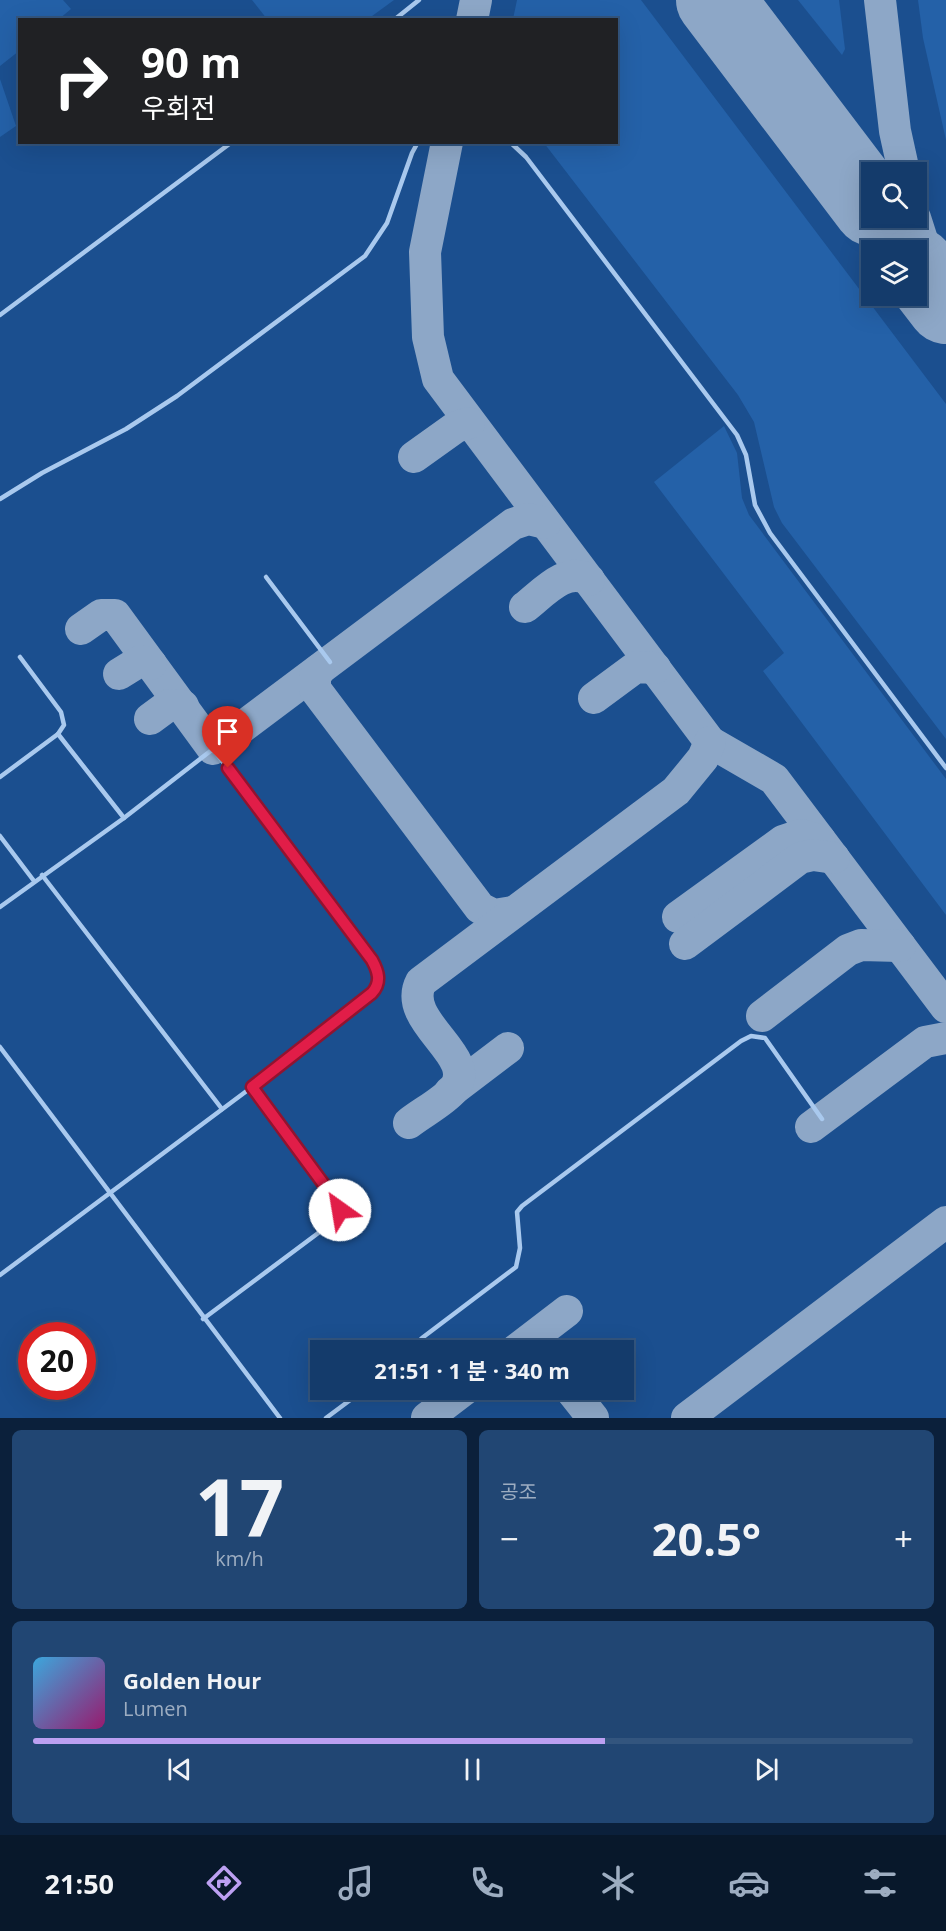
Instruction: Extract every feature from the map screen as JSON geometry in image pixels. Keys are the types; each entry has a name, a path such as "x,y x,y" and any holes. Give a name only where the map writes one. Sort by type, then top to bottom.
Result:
{"lane":[{"path":"396,18 419,0"},
{"path":"0,315 229,144"},
{"path":"0,499 42,473 126,429 177,396 364,256 387,223 417,144"},
{"path":"512,144 526,157 732,429 746,455 755,505 770,533 946,768"},
{"path":"266,577 330,662"},
{"path":"0,777 58,734 64,725 64,717 20,657"},
{"path":"58,734 124,818"},
{"path":"0,907 124,818 213,749 376,967 379,981 372,993 252,1087 0,1275"},
{"path":"0,836 34,881"},
{"path":"42,875 222,1109"},
{"path":"420,1340 516,1267 520,1248 517,1216 522,1206 741,1041 751,1036 765,1038 822,1119"},
{"path":"0,1047 203,1319 280,1418"},
{"path":"203,1319 329,1226 340,1210 336,1201 252,1087"},
{"path":"326,1418 350,1400"}],"shaded area":[{"path":"0,0 63,0 71,9 60,18 18,18 18,52 0,66"},
{"path":"252,0 394,0 369,18 266,18"},
{"path":"517,0 641,0 861,291 861,306 872,306 946,404 946,739 782,523 774,507 754,422 738,395 545,144 618,144 618,18 513,18"},
{"path":"798,0 839,0 845,49 842,55"},
{"path":"918,0 946,0 946,140 923,38"},
{"path":"0,79 16,126 0,137"},
{"path":"724,426 737,453 742,498 749,515 946,779 946,915 763,671 784,653 654,482"}],"taxiway":[{"path":"472,18 476,0"},
{"path":"880,0 895,131 902,162"},
{"path":"447,144 425,252 428,337 438,379 710,742 774,779 946,1007"},
{"path":"918,228 941,299"},
{"path":"414,457 456,427 469,423"},
{"path":"81,629 101,615 115,615 213,749 513,524 528,519 545,523"},
{"path":"525,607 555,583 564,579 581,576 589,580"},
{"path":"119,674 140,661 151,664"},
{"path":"594,698 636,667 655,668"},
{"path":"319,670 315,677 315,689 480,908 494,915 513,912"},
{"path":"150,719 169,705 183,706"},
{"path":"409,1123 449,1094 459,1077 457,1064 421,1011 417,997 421,982 676,791 703,758 710,742"},
{"path":"678,917 783,841 801,835 820,840"},
{"path":"685,944 800,858 813,855 834,858"},
{"path":"762,1016 848,950 861,945 900,946"},
{"path":"811,1127 925,1042 946,1038"},
{"path":"450,1092 508,1048"},
{"path":"687,1418 946,1222"},
{"path":"529,1340 567,1311"},
{"path":"427,1418 451,1400"},
{"path":"579,1400 593,1418"}],"runway":[{"path":"715,0 861,192"},
{"path":"927,280 946,305"}],"route":[{"path":"228,768 372,960 378,974 377,988 372,993 252,1087 336,1201 340,1210"}]}
